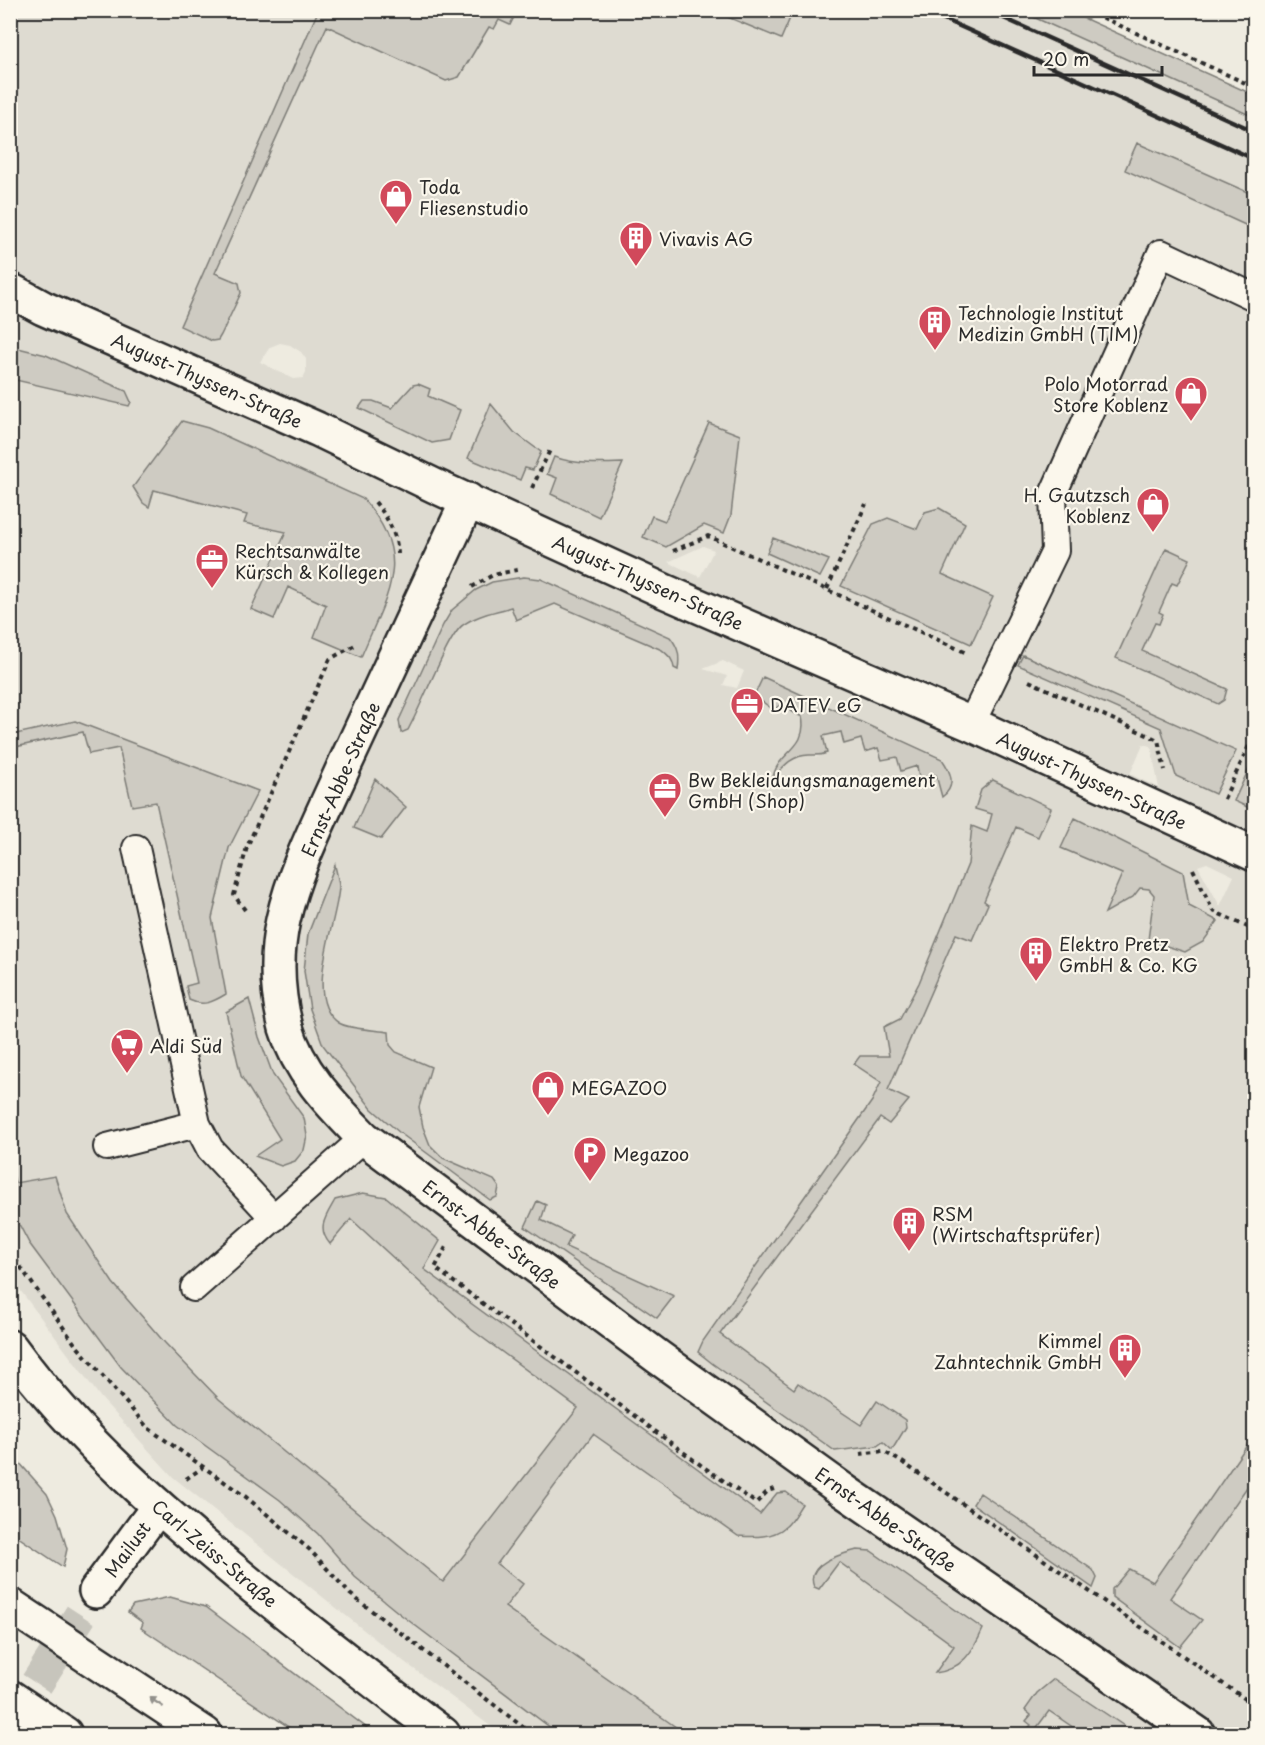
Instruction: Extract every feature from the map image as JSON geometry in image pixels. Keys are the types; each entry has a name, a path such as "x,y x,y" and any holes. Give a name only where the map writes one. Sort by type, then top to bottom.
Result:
{"main road":[{"name":"August-Thyssen-Straße","path":"10,290 43,308 317,429 664,591 972,724 1254,854"},
{"name":"August-Thyssen-Straße","path":"10,304 43,308"},
{"name":"Ernst-Abbe-Straße","path":"468,500 315,832 292,888 282,921 277,966 286,1028 296,1054 323,1096 364,1138 648,1350 834,1484 1198,1734"},
{"name":"Carl-Zeiss-Straße","path":"10,1347 98,1449 158,1507 327,1645 443,1734"},
{"name":"Mailust","path":"96,1591 158,1507"},
{"path":"10,1605 205,1734"},
{"path":"10,1697 65,1734"}],"lane":[{"path":"972,724 1055,551 1053,494 1161,253 1254,297"},
{"path":"136,848 196,1124 210,1149 274,1218"},
{"path":"107,1147 196,1124"},
{"path":"194,1288 364,1138"}],"path":[{"path":"1086,10 1254,87"},
{"path":"529,494 551,448"},
{"path":"372,498 384,512 398,543 398,561"},
{"path":"827,589 866,504"},
{"path":"664,555 708,536 1158,740 1167,774"},
{"path":"468,589 493,575 523,569 531,570"},
{"path":"252,919 234,895 247,847 330,660 359,644"},
{"path":"1220,807 1254,735"},
{"path":"1189,861 1213,911 1254,930"},
{"path":"450,1238 435,1268 702,1466 756,1503 768,1491 777,1487"},
{"path":"10,1252 75,1344 148,1428 264,1512 310,1550 350,1594 532,1734"},
{"path":"853,1456 883,1451 1254,1705"}],"shaded area":[{"path":"793,10 781,39 713,11"},
{"path":"11,11 318,11 180,326 212,341 218,340 241,293 239,283 215,273 327,26 446,81 459,77 489,27 494,29 498,20 510,25 517,11 713,11 781,39 793,11 1020,11 1254,117 1254,195 1138,143 1126,170 1254,229 1254,760 1234,801 1254,810 1254,1435 1152,1582 1129,1569 1112,1589 1112,1597 1181,1647 1202,1620 1170,1598 1254,1477 1254,1734 1136,1734 1054,1679 1029,1703 1025,1710 1031,1715 1026,1721 1031,1725 1024,1734 681,1734 683,1732 505,1607 523,1584 497,1564 592,1434 738,1536 771,1535 785,1528 802,1503 786,1492 777,1493 760,1514 423,1269 440,1241 386,1197 363,1193 349,1196 335,1200 323,1225 323,1236 329,1243 351,1218 472,1330 578,1408 443,1582 219,1399 165,1343 113,1283 67,1214 55,1176 15,1184 10,1167 10,748 83,732 89,754 119,748 132,805 156,802 197,984 186,986 189,1000 197,1005 213,1002 225,994 212,918 229,848 258,791 75,721 11,735 11,379 129,406 131,402 126,391 46,355 11,346","holes":["280,343 290,345 301,352 306,359 306,372 303,378 293,379 260,362 270,347","418,384 430,389 428,395 460,410 449,440 433,443 359,408 364,401 372,401 392,409 412,385","491,405 514,432 541,452 533,469 525,468 519,480 468,458","182,421 208,428 363,499 376,514 387,534 393,555 393,579 362,657 314,637 326,605 287,587 274,619 252,609 286,532 244,523 248,515 153,490 149,507 143,503 133,487","709,424 740,435 731,515 724,532 704,525 666,547 644,537 652,516 665,522","555,457 572,463 623,463 599,516 551,494 557,478 547,474","939,508 965,523 942,574 993,597 971,644 842,586 873,524 888,518 918,530 925,512","774,538 829,560 820,577 767,553","703,546 714,550 700,577 668,562","1166,548 1190,559 1177,585 1173,583 1159,612 1163,615 1159,624 1155,622 1142,651 1226,689 1224,700 1218,704 1116,658","524,577 541,579 670,637 677,647 680,658 678,670 674,668 674,662 670,656 662,650 555,604 516,620 512,607 473,619 461,626 449,643 408,730 401,733 399,720 452,610 476,590 492,581","1023,656 1236,750 1215,793 1176,775 1162,728 1018,665","723,661 744,671 737,688 723,685 727,676 703,669","763,677 942,758 952,776 952,786 942,796 936,775 920,778 918,766 901,771 897,757 882,760 878,748 865,751 861,739 844,744 841,732 822,736 827,753 817,757 808,755 797,757 785,764 773,777 774,770 804,732 802,717 780,705 774,710 754,696","1143,744 1151,746 1159,788 1130,774","375,780 405,807 381,839 354,828","993,781 1051,808 1038,836 1016,827 983,902 987,904 972,940 956,933 888,1090 908,1100 889,1124 880,1118 720,1334 794,1389 799,1383 861,1425 878,1401 905,1421 906,1428 892,1449 883,1441 877,1446 835,1451 699,1352 703,1341 872,1101 881,1082 854,1064 860,1056 889,1056 884,1027 900,1019 919,983 968,864 972,826 987,833 992,813 976,809 981,790","1075,819 1183,872 1189,906 1218,921 1203,942 1185,952 1148,940 1154,895 1149,889 1140,887 1133,897 1106,912 1122,874 1062,848","1207,863 1234,876 1220,906 1198,866","335,866 339,884 321,988 328,1013 340,1024 388,1032 390,1045 396,1052 431,1067 419,1107 430,1145 443,1158 494,1180 499,1187 496,1197 490,1199 400,1133 372,1109 323,1045 310,1009 304,971 308,934","249,999 259,1037 273,1075 304,1118 307,1136 304,1150 295,1161 281,1166 255,1156 280,1139 241,1076 226,1013","537,1201 545,1205 541,1220 572,1235 565,1247 673,1295 658,1318 525,1227","980,1493 1093,1570 1096,1578 1092,1587 974,1504","857,1550 871,1551 983,1628 956,1668 935,1673 954,1646 839,1562 819,1589 814,1587 811,1581 812,1575 818,1568 840,1554"]},
{"path":"318,11 517,11 510,25 499,20 494,29 489,27 459,77 446,81 327,26 215,273 239,283 241,293 218,340 212,341 180,326"},
{"path":"1020,11 1068,11 1254,95 1254,117"},
{"path":"1137,143 1254,195 1254,229 1125,170"},
{"path":"10,346 46,355 126,391 131,402 129,406 11,379"},
{"path":"418,384 430,389 428,396 460,410 449,440 432,443 359,408 364,401 373,401 392,408 413,385"},
{"path":"491,404 514,432 541,452 533,470 525,468 520,480 468,458"},
{"path":"182,421 208,428 363,499 379,520 389,540 393,558 392,576 380,614 361,657 314,637 326,605 288,587 274,619 251,609 286,532 244,523 247,515 154,490 149,507 143,503 133,487"},
{"path":"709,423 740,435 731,515 724,533 704,525 666,547 643,537 652,516 665,521"},
{"path":"554,457 580,463 623,463 599,517 551,494 557,478 547,474"},
{"path":"939,508 965,523 942,574 993,597 971,644 841,586 873,524 888,518 917,529 925,512"},
{"path":"773,538 829,560 820,577 767,553"},
{"path":"1166,548 1190,559 1177,585 1172,583 1159,612 1163,614 1159,624 1155,623 1142,651 1227,689 1224,700 1218,704 1116,658"},
{"path":"524,577 541,579 670,637 678,652 678,670 674,668 673,662 662,650 555,604 516,620 511,607 474,619 457,631 443,655 408,730 401,733 399,720 452,610 476,590 492,582"},
{"path":"1023,655 1236,751 1215,794 1176,776 1161,728 1018,665"},
{"path":"763,677 942,759 951,779 947,793 942,797 936,775 919,778 917,766 901,771 897,757 882,760 878,748 865,752 861,739 844,744 841,732 823,736 827,753 798,757 788,762 773,778 780,762 801,737 802,717 780,705 774,710 754,696"},
{"path":"75,721 258,791 229,848 212,918 226,994 217,999 208,1003 189,1000 186,986 197,983 156,802 132,806 119,748 89,754 83,732 11,748 11,735"},
{"path":"1254,760 1254,810 1234,801"},
{"path":"375,779 406,807 381,839 354,828"},
{"path":"993,780 1051,808 1038,837 1016,827 984,901 988,904 972,940 956,934 888,1090 909,1100 889,1124 880,1118 720,1334 794,1389 798,1383 861,1425 877,1401 905,1420 906,1427 892,1450 883,1442 877,1446 835,1451 698,1352 703,1341 872,1101 881,1082 854,1064 860,1056 889,1056 884,1027 900,1019 919,983 968,864 972,826 987,832 992,814 975,809 981,790"},
{"path":"1075,818 1183,872 1189,906 1218,921 1203,942 1185,952 1148,940 1154,895 1149,889 1140,888 1133,897 1105,913 1122,874 1061,848"},
{"path":"335,865 339,887 322,979 323,997 328,1012 343,1025 389,1032 390,1045 396,1052 431,1067 419,1107 430,1145 443,1158 494,1180 499,1187 497,1197 490,1200 400,1133 372,1109 323,1045 310,1009 304,971 308,934"},
{"path":"249,999 259,1037 273,1075 304,1118 307,1136 304,1150 295,1161 281,1166 255,1156 280,1139 241,1076 226,1012"},
{"path":"11,1167 15,1183 55,1176 67,1214 113,1283 165,1343 219,1399 443,1582 578,1408 472,1330 351,1219 330,1244 323,1227 335,1200 363,1193 386,1197 440,1241 424,1269 760,1514 777,1493 786,1492 802,1504 790,1522 780,1531 763,1536 738,1536 593,1434 497,1564 523,1584 505,1607 683,1732 681,1734 559,1734 400,1614 355,1577 318,1534 280,1500 177,1425 121,1367 29,1243 11,1209"},
{"path":"537,1201 546,1205 541,1220 572,1235 566,1247 674,1296 657,1318 525,1227"},
{"path":"10,1209 29,1243 121,1367 212,1451 280,1500 318,1534 355,1577 400,1614 559,1734 501,1734 390,1651 173,1477 101,1398 11,1278"},
{"path":"1254,1435 1254,1477 1170,1598 1202,1620 1180,1647 1112,1597 1112,1589 1129,1569 1153,1582"},
{"path":"10,1452 47,1494 57,1515 67,1549 63,1567 15,1535 11,1539"},
{"path":"980,1493 1093,1570 1097,1578 1093,1588 973,1504"},
{"path":"857,1550 871,1551 983,1629 975,1645 959,1664 935,1673 954,1646 839,1562 819,1589 814,1587 812,1579 819,1566 834,1557"},
{"path":"170,1597 206,1607 375,1734 299,1734 141,1628 143,1623 128,1612 133,1605"},
{"path":"1054,1679 1136,1734 1083,1734 1049,1711 1032,1734 1023,1734 1031,1725 1026,1721 1031,1715 1025,1710 1037,1693"},
{"path":"1049,1711 1083,1734 1032,1734"}],"tunnel":[{"path":"10,1725 96,1591"}],"railway":[{"path":"924,10 1254,159"},
{"path":"986,10 1254,131"}],"place":[{"name":"Toda Fliesenstudio","path":"396,225"},
{"name":"Vivavis AG","path":"636,267"},
{"name":"Technologie Institut Medizin GmbH (TIM)","path":"935,351"},
{"name":"Polo Motorrad Store Koblenz","path":"1191,422"},
{"name":"H. Gautzsch Koblenz","path":"1153,533"},
{"name":"Rechtsanwälte Kürsch & Kollegen","path":"212,589"},
{"name":"DATEV eG","path":"747,733"},
{"name":"Bw Bekleidungsmanagement GmbH (Shop)","path":"665,818"},
{"name":"Elektro Pretz GmbH & Co. KG","path":"1036,982"},
{"name":"Aldi Süd","path":"127,1074"},
{"name":"MEGAZOO","path":"548,1116"},
{"name":"Megazoo","path":"590,1182"},
{"name":"RSM (Wirtschaftsprüfer)","path":"909,1252"},
{"name":"Kimmel Zahntechnik GmbH","path":"1125,1379"}]}
